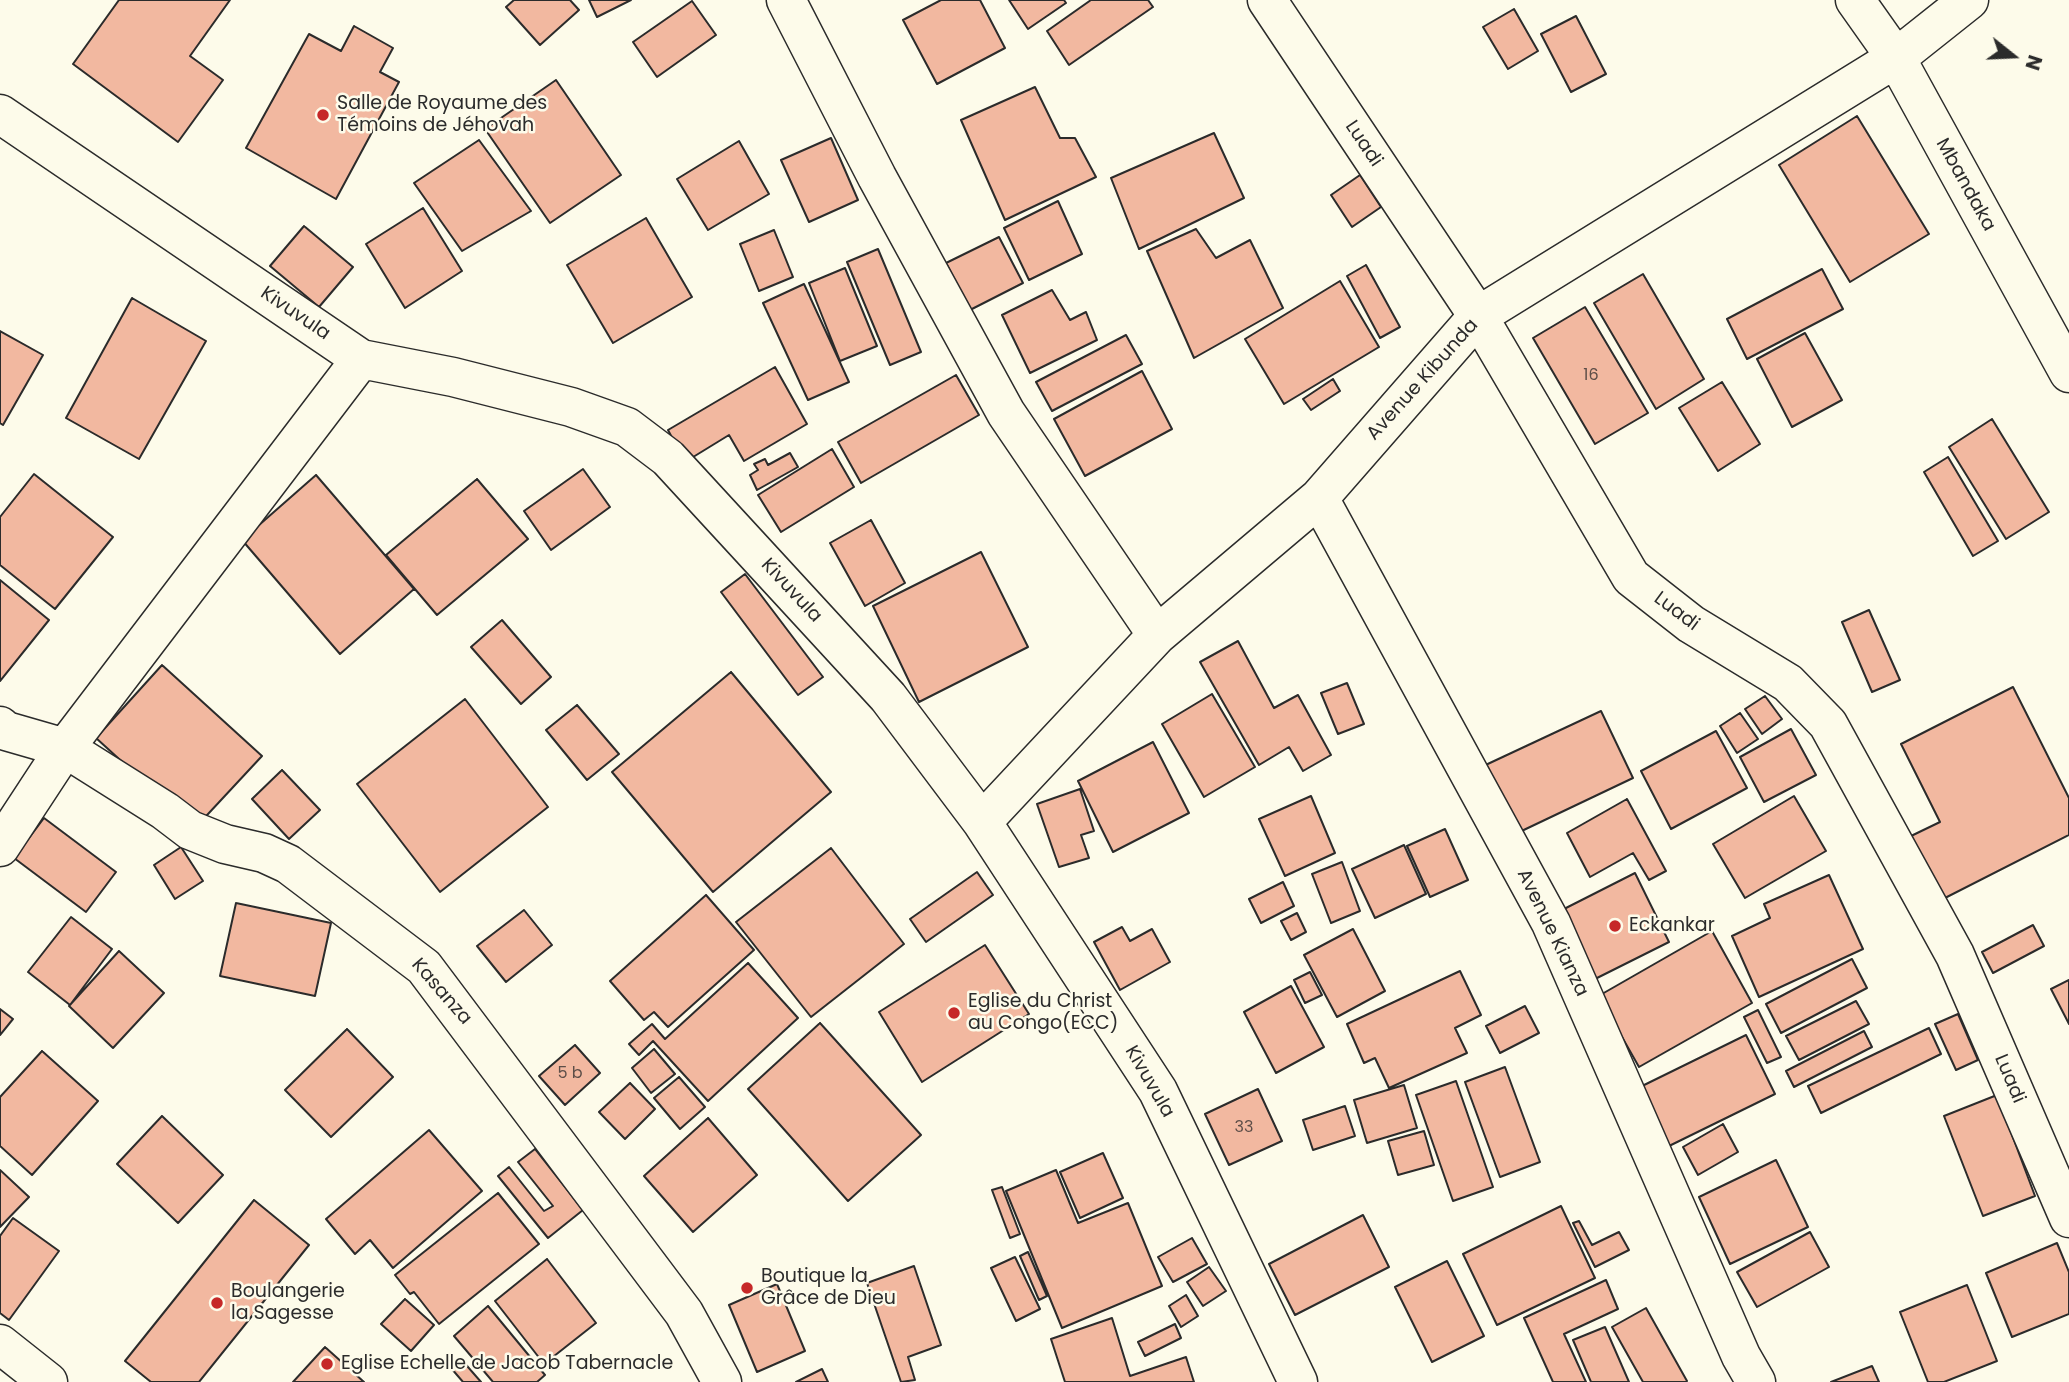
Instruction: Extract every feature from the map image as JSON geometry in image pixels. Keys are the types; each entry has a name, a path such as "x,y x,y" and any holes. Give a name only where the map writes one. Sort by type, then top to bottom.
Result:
{"street":[{"path":"786,0 877,177 1006,413 1157,635"},
{"name":"Luadi","path":"1267,0 1478,316 1631,577 1691,624 1788,683 1828,724 1955,955 2069,1218"},
{"name":"Mbandaka","path":"1856,0 1896,58 2069,373"},
{"name":"Avenue Kibunda","path":"982,822 1157,635 1319,498 1478,316 1896,58 1969,0"},
{"name":"Kivuvula","path":"0,114 361,359 453,377 571,407 626,428 677,468 888,697 982,822 1157,1091 1298,1382"},
{"path":"0,847 65,748 361,359"},
{"name":"Avenue Kianza","path":"1319,498 1551,922 1741,1356 1756,1382"},
{"name":"Kasanza","path":"0,726 6,731 65,748 164,811 190,831 225,844 264,853 288,864 424,967 684,1313 722,1382"},
{"path":"0,1344 48,1382"}],"building":[{"path":"119,0 230,0 190,56 223,80 178,142 73,64"},
{"path":"514,0 570,0 579,10 540,45 506,7"},
{"path":"589,0 631,0 597,17"},
{"path":"941,0 980,0 1005,48 937,84 903,20"},
{"path":"1009,0 1064,0 1066,3 1028,29"},
{"path":"1091,0 1148,0 1153,7 1069,65 1047,31"},
{"path":"692,1 716,35 657,77 633,42"},
{"path":"1514,9 1538,51 1508,69 1483,27"},
{"path":"1576,16 1606,74 1571,92 1541,34"},
{"name":"Salle de Royaume des Témoins de Jéhovah","path":"354,26 393,48 380,72 399,82 336,199 246,148 309,34 341,51"},
{"path":"556,80 621,175 550,223 485,129"},
{"path":"1035,87 1060,138 1075,138 1096,177 1005,220 961,120"},
{"path":"1857,116 1929,234 1850,282 1779,165"},
{"path":"1214,133 1244,198 1139,249 1111,178"},
{"path":"831,138 858,200 809,222 781,160"},
{"path":"479,140 531,211 462,251 414,183"},
{"path":"739,141 769,194 708,230 677,179"},
{"path":"1360,175 1381,207 1352,227 1331,195"},
{"path":"1058,201 1082,254 1029,280 1004,228"},
{"path":"423,208 462,271 405,308 366,244"},
{"path":"646,218 692,297 613,343 567,265"},
{"path":"304,226 353,267 319,307 270,266"},
{"path":"1196,229 1216,258 1250,240 1283,308 1194,358 1147,251"},
{"path":"774,230 793,277 759,291 740,244"},
{"path":"999,237 1023,283 970,310 946,263"},
{"path":"878,249 921,352 890,365 847,262"},
{"path":"1366,265 1400,327 1380,338 1347,276"},
{"path":"845,268 877,346 840,361 809,283"},
{"path":"1822,269 1843,309 1747,359 1727,319"},
{"path":"1643,274 1704,379 1656,409 1594,303"},
{"path":"1340,281 1379,347 1284,404 1245,339"},
{"path":"804,284 849,382 808,400 763,303"},
{"path":"1052,290 1070,320 1086,312 1097,340 1030,373 1002,315"},
{"path":"132,298 206,341 139,459 66,418"},
{"path":"1585,307 1648,413 1595,444 1533,338"},
{"path":"0,331 43,355 3,425 0,423"},
{"path":"1805,333 1842,400 1792,427 1757,359"},
{"path":"1126,335 1142,364 1052,411 1036,382"},
{"path":"775,367 807,424 744,461 729,435 685,462 668,430"},
{"path":"1142,371 1172,429 1085,476 1054,419"},
{"path":"956,375 979,415 861,483 838,442"},
{"path":"1333,379 1340,391 1311,410 1303,399"},
{"path":"1722,382 1760,444 1718,471 1679,408"},
{"path":"1992,419 2049,512 2006,539 1949,447"},
{"path":"832,449 854,487 781,532 758,495"},
{"path":"790,453 798,467 757,490 750,475 758,470 754,464 765,459 768,465"},
{"path":"1948,457 1998,541 1973,556 1924,472"},
{"path":"583,469 610,507 551,550 524,511"},
{"path":"34,474 113,537 55,609 0,565 0,517"},
{"path":"316,475 414,589 340,654 242,540"},
{"path":"477,479 528,539 437,615 386,555"},
{"path":"871,520 905,583 865,606 830,543"},
{"path":"981,552 1028,647 919,702 873,606"},
{"path":"745,574 823,677 798,695 721,592"},
{"path":"0,580 49,620 0,681"},
{"path":"1869,610 1900,680 1872,692 1842,622"},
{"path":"502,620 551,677 521,704 471,647"},
{"path":"1238,641 1274,708 1298,695 1331,755 1303,771 1289,747 1259,765 1200,662"},
{"path":"162,665 262,756 195,828 96,738"},
{"path":"731,672 831,792 713,892 612,772"},
{"path":"1347,683 1364,724 1338,734 1321,693"},
{"path":"2013,687 2069,798 2069,835 1943,899 1911,836 1940,822 1901,744"},
{"path":"1212,694 1255,767 1204,797 1162,724"},
{"path":"1765,696 1782,719 1762,734 1745,709"},
{"path":"465,699 548,807 440,892 357,784"},
{"path":"577,705 619,754 587,780 546,730"},
{"path":"1601,711 1633,778 1509,837 1477,769"},
{"path":"1740,713 1758,739 1737,753 1720,726"},
{"path":"1791,729 1816,775 1764,802 1740,757"},
{"path":"1716,731 1747,788 1671,829 1641,771"},
{"path":"1153,742 1189,813 1113,852 1078,781"},
{"path":"282,770 320,810 289,839 252,799"},
{"path":"1080,789 1094,831 1081,835 1089,858 1059,867 1037,804"},
{"path":"1311,796 1335,853 1285,876 1259,819"},
{"path":"1794,796 1826,851 1745,898 1713,844"},
{"path":"1627,799 1666,871 1649,880 1633,853 1590,877 1567,833"},
{"path":"44,818 116,872 86,912 14,858"},
{"path":"1445,829 1468,880 1430,897 1407,846"},
{"path":"1404,845 1426,894 1375,918 1352,869"},
{"path":"181,847 203,881 175,899 154,865"},
{"path":"831,848 904,944 811,1017 736,922"},
{"path":"1342,862 1360,911 1331,923 1312,874"},
{"path":"977,872 993,895 926,942 910,919"},
{"name":"Eckankar","path":"1635,873 1669,942 1595,979 1562,910"},
{"path":"1829,875 1863,949 1759,997 1732,936 1770,918 1764,904"},
{"path":"1283,882 1294,906 1261,923 1249,899"},
{"path":"706,895 754,950 668,1027 654,1012 644,1020 610,981"},
{"path":"236,903 331,923 315,996 220,976"},
{"path":"524,910 552,945 506,982 477,946"},
{"path":"1297,913 1306,932 1291,940 1281,921"},
{"path":"71,917 112,949 70,1005 28,972"},
{"path":"2033,925 2044,946 1993,973 1982,952"},
{"path":"1122,927 1130,941 1152,929 1170,962 1120,990 1094,942"},
{"path":"1353,929 1385,991 1337,1017 1304,955"},
{"path":"1712,931 1752,1003 1639,1067 1622,1037 1588,1002"},
{"name":"Eglise du Christ au Congo(ECC)","path":"985,945 1029,1014 922,1082 879,1012"},
{"path":"119,951 164,993 113,1048 69,1006"},
{"path":"1852,959 1867,988 1781,1033 1766,1004"},
{"path":"748,963 798,1018 708,1101 653,1041 639,1055 629,1044 652,1024 665,1039"},
{"path":"1460,971 1481,1015 1455,1028 1467,1053 1389,1088 1375,1058 1364,1063 1347,1024"},
{"path":"1310,972 1322,995 1305,1003 1294,980"},
{"path":"2069,980 2069,1024 2051,989"},
{"path":"1291,986 1324,1047 1276,1073 1244,1012"},
{"path":"1856,1001 1869,1024 1799,1060 1786,1036"},
{"path":"1525,1006 1539,1033 1500,1053 1486,1026"},
{"path":"0,1009 13,1019 0,1035"},
{"path":"1758,1010 1781,1057 1767,1063 1744,1017"},
{"path":"1958,1014 1978,1060 1956,1070 1935,1024"},
{"path":"820,1023 921,1135 848,1201 748,1089"},
{"path":"1929,1028 1941,1054 1821,1113 1808,1086"},
{"path":"347,1029 393,1077 331,1137 285,1090"},
{"path":"1864,1031 1872,1047 1794,1087 1786,1071"},
{"path":"1746,1035 1775,1094 1667,1147 1638,1088"},
{"path":"575,1045 600,1073 565,1105 539,1076"},
{"path":"654,1049 675,1074 651,1093 632,1068"},
{"path":"42,1051 98,1101 32,1175 0,1146 0,1097"},
{"path":"1505,1067 1540,1162 1500,1177 1465,1082"},
{"path":"679,1077 705,1107 680,1129 654,1098"},
{"path":"1456,1081 1493,1187 1453,1201 1416,1095"},
{"path":"630,1083 655,1109 625,1139 599,1112"},
{"path":"1404,1085 1417,1128 1367,1143 1354,1100"},
{"path":"1258,1089 1282,1141 1229,1165 1205,1114"},
{"path":"1997,1095 2035,1196 1983,1216 1944,1116"},
{"path":"1345,1106 1355,1136 1313,1150 1303,1120"},
{"path":"162,1116 223,1175 178,1223 117,1164"},
{"path":"708,1118 757,1175 693,1232 644,1176"},
{"path":"1723,1124 1738,1152 1698,1175 1683,1147"},
{"path":"429,1130 482,1191 393,1268 370,1240 355,1254 326,1219"},
{"path":"1424,1131 1434,1165 1398,1175 1388,1141"},
{"path":"535,1149 583,1210 548,1238 498,1176 509,1167 544,1211 553,1206 518,1162"},
{"path":"1103,1153 1123,1198 1080,1218 1060,1172"},
{"path":"1776,1160 1808,1227 1730,1264 1699,1197"},
{"path":"0,1170 29,1197 0,1227"},
{"path":"1056,1170 1078,1223 1128,1203 1162,1286 1062,1328 1006,1191"},
{"path":"1002,1187 1020,1234 1010,1238 992,1190"},
{"path":"498,1193 539,1244 439,1324 414,1292 410,1294 395,1275"},
{"name":"Boulangerie la Sagesse","path":"254,1200 309,1245 199,1382 151,1382 125,1361"},
{"path":"1561,1206 1595,1278 1497,1325 1463,1254"},
{"path":"1363,1215 1389,1267 1295,1315 1269,1264"},
{"path":"13,1218 59,1251 9,1320 0,1313 0,1236"},
{"path":"1579,1221 1592,1245 1619,1232 1629,1250 1595,1267 1573,1223"},
{"path":"1810,1232 1829,1267 1757,1307 1737,1272"},
{"path":"1192,1238 1207,1264 1173,1282 1158,1257"},
{"path":"2057,1243 2069,1272 2069,1314 2012,1337 1986,1273"},
{"path":"1028,1252 1047,1296 1039,1300 1020,1256"},
{"path":"1015,1257 1040,1309 1016,1321 991,1268"},
{"path":"547,1259 596,1323 544,1364 495,1301"},
{"path":"1447,1261 1484,1336 1432,1362 1395,1287"},
{"path":"914,1266 941,1345 908,1357 915,1380 901,1382 867,1283"},
{"path":"1209,1267 1226,1291 1203,1306 1187,1282"},
{"path":"1606,1280 1618,1309 1564,1334 1586,1382 1553,1382 1524,1318"},
{"path":"777,1284 805,1351 757,1372 729,1305"},
{"path":"1967,1285 1997,1361 1944,1382 1928,1382 1900,1312"},
{"path":"1186,1295 1198,1316 1181,1327 1169,1306"},
{"path":"405,1299 434,1325 411,1351 381,1324"},
{"path":"488,1306 545,1375 537,1382 493,1382 454,1336"},
{"path":"1646,1308 1686,1382 1643,1382 1612,1327"},
{"path":"1112,1318 1130,1376 1186,1357 1194,1382 1065,1382 1051,1339"},
{"path":"1175,1324 1181,1338 1145,1356 1138,1342"},
{"path":"1605,1327 1629,1382 1591,1382 1573,1340"},
{"name":"Eglise Echelle de Jacob Tabernacle","path":"325,1347 364,1382 293,1382"},
{"path":"461,1359 481,1382 463,1382 451,1368"},
{"path":"1872,1366 1879,1382 1831,1382"},
{"path":"822,1369 828,1382 796,1382"}],"place":[{"name":"Salle de Royaume des Témoins de Jéhovah","path":"323,115"},
{"name":"Eckankar","path":"1615,926"},
{"name":"Eglise du Christ au Congo(ECC)","path":"954,1013"},
{"name":"Boutique la Grâce de Dieu","path":"747,1288"},
{"name":"Boulangerie la Sagesse","path":"217,1303"},
{"name":"Eglise Echelle de Jacob Tabernacle","path":"327,1364"}]}
